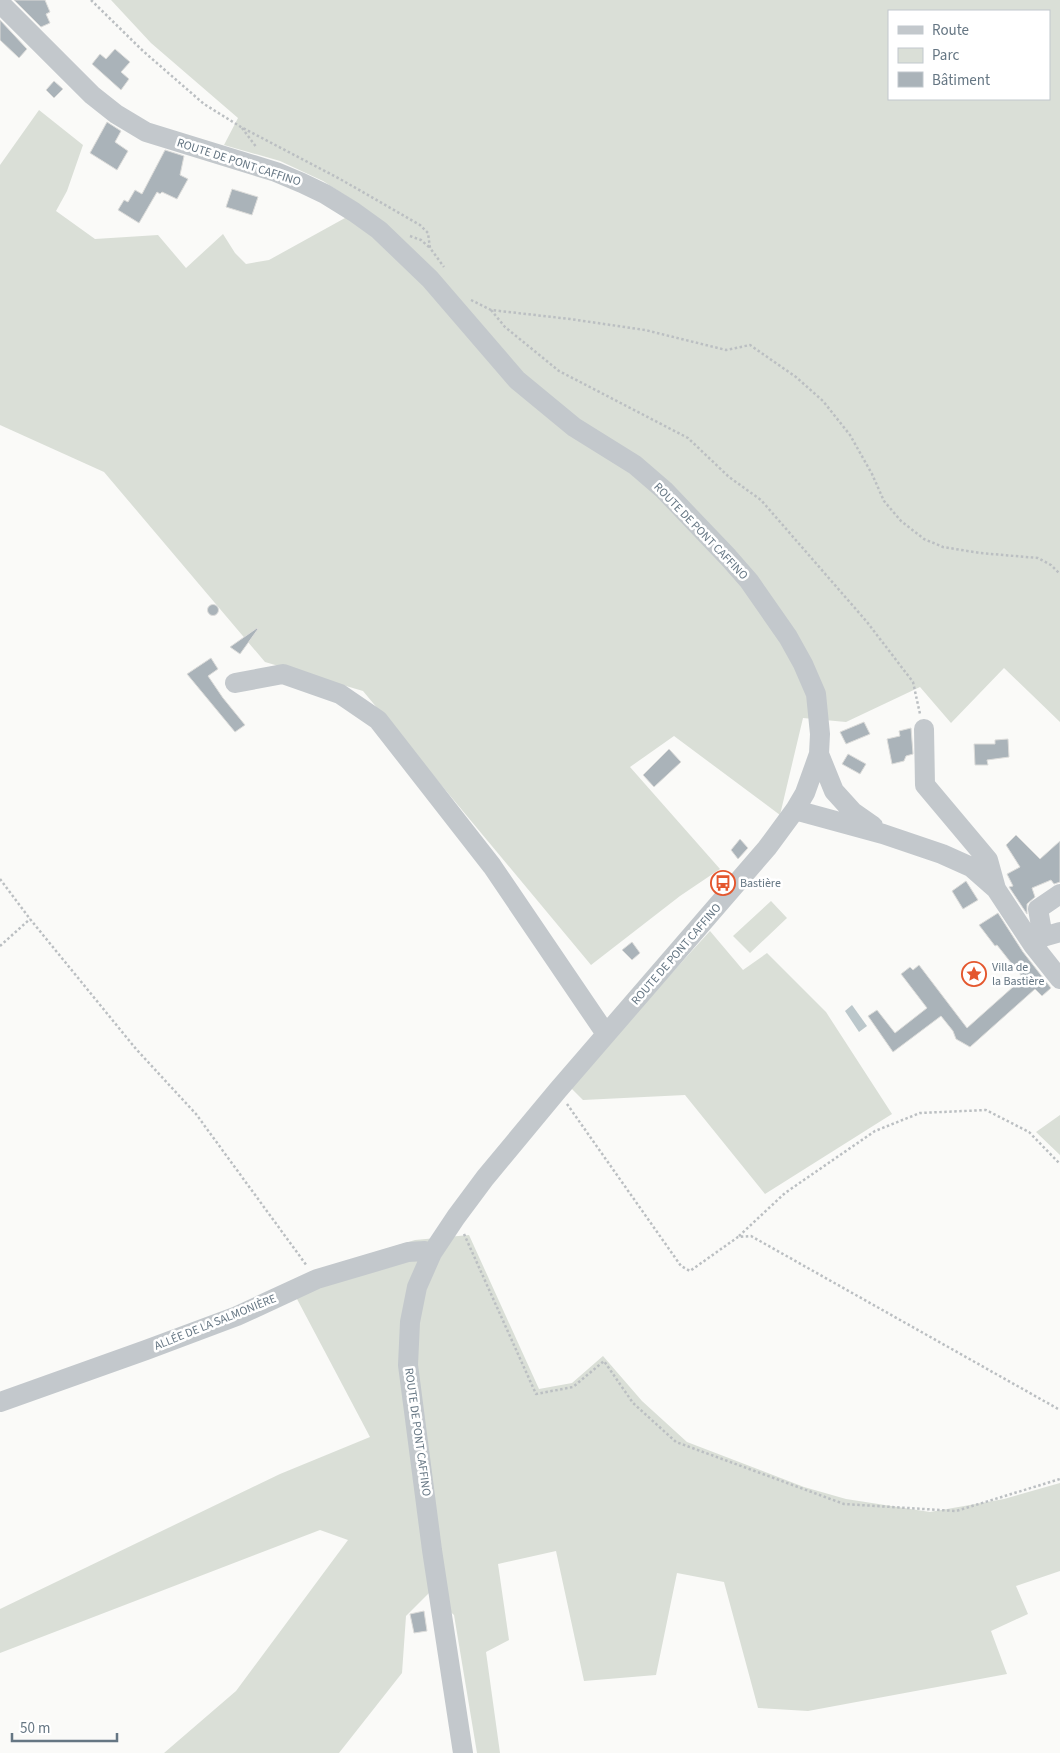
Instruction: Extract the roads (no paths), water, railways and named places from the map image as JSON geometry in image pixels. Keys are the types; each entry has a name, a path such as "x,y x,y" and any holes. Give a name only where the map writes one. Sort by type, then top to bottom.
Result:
{"street":[{"name":"ROUTE DE PONT CAFFINO","path":"0,3 92,95 116,114 146,132 276,172 302,183 324,194 373,226 405,253 430,278 517,380 574,427 635,465 664,490 728,557 749,581 788,637 803,664 816,694 820,734 819,754 800,801 761,855 558,1090 485,1178 432,1253 417,1287 410,1322 408,1365 432,1550 463,1753"},
{"path":"235,683 283,674 340,694 378,720 492,866 606,1034"},
{"path":"924,729 925,785 988,860 996,890"},
{"path":"819,754 834,791 852,812 884,834"},
{"path":"800,801 834,791"},
{"path":"800,801 884,834 942,854 970,867 1045,938"},
{"path":"1060,894 1038,909 1045,938 1060,979"},
{"name":"ALLÉE DE LA SALMONIÈRE","path":"0,1402 228,1320 316,1279 408,1252 425,1251 432,1253"}],"place":[{"name":"Bastière","path":"723,883"},
{"name":"Villa de la Bastière","path":"974,974"}]}
